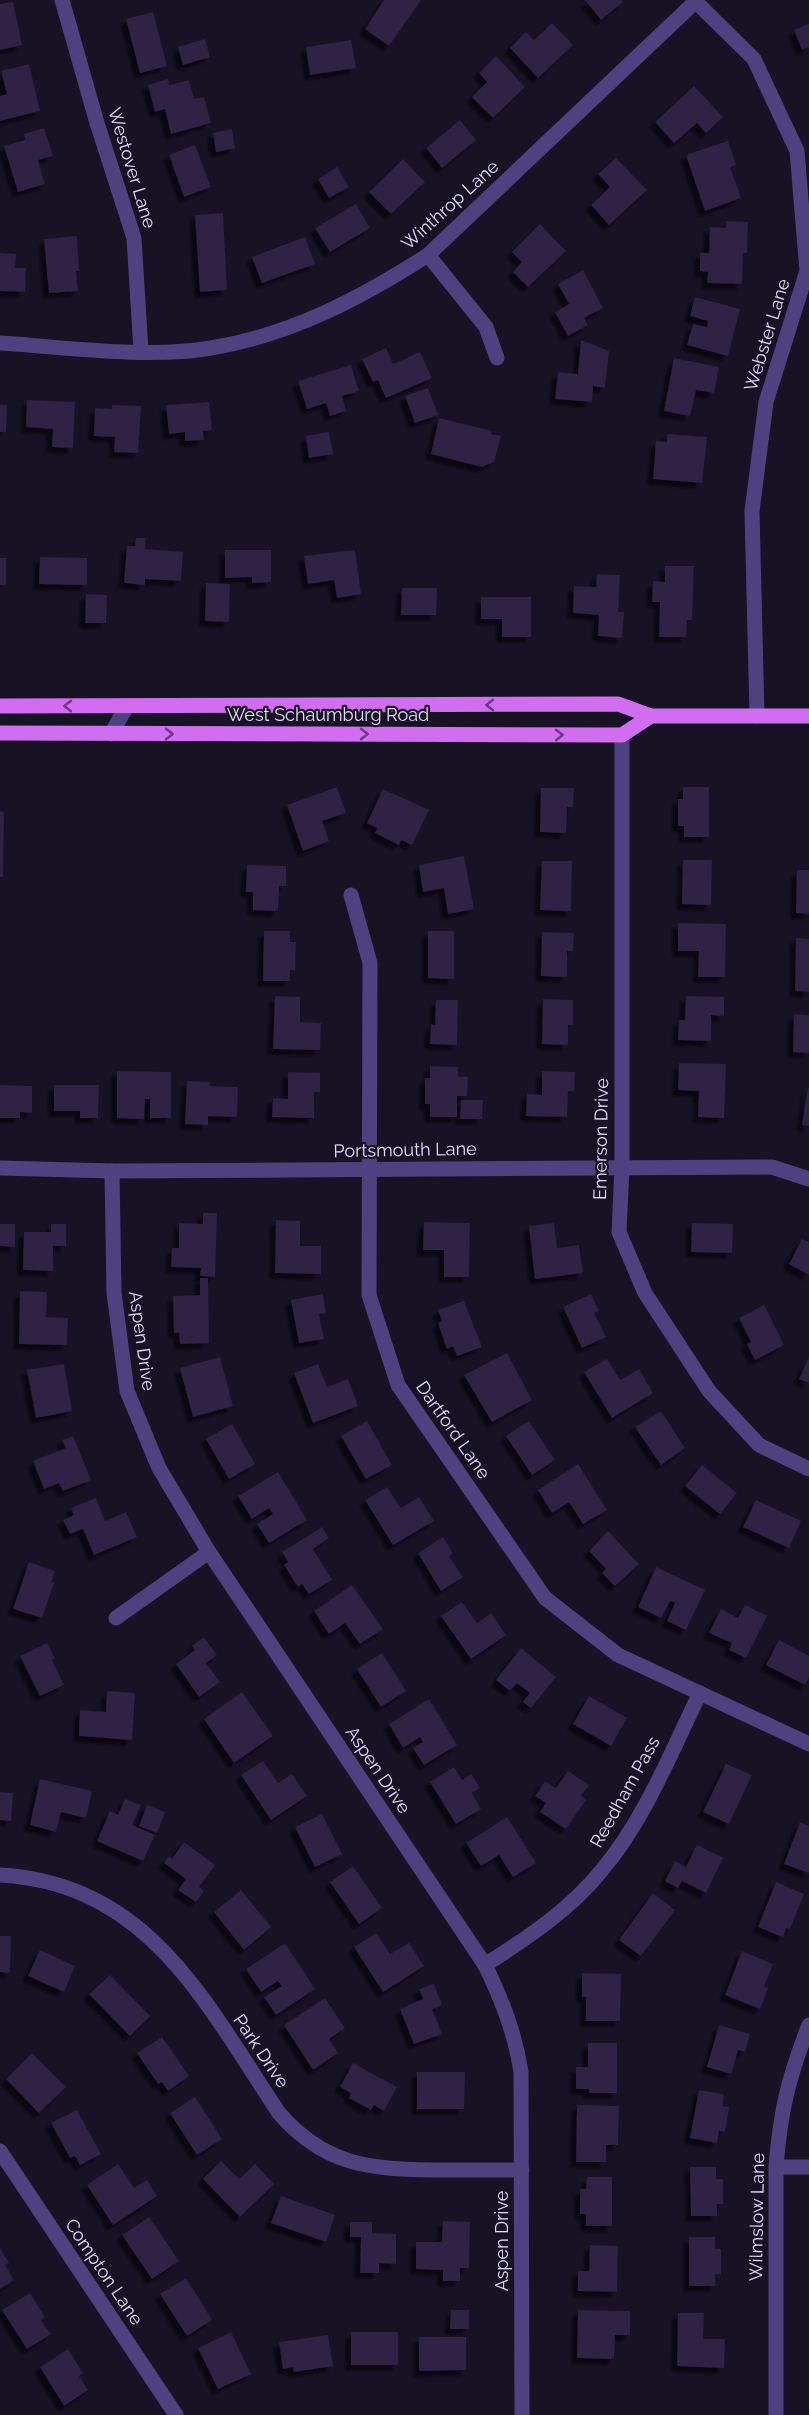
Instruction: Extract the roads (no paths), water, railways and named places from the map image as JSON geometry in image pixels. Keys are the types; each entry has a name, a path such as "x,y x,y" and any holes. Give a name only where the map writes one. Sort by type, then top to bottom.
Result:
{"main road":[{"name":"West Schaumburg Road","path":"0,706 618,704 651,716 809,716"},
{"path":"622,735 651,716"},
{"name":"West Schaumburg Road","path":"0,733 622,735"}],"street":[{"name":"Westover Lane","path":"62,0 94,112 134,238 141,351"},
{"name":"Winthrop Lane","path":"0,343 141,351 210,349 285,329 331,312 384,284 428,255 694,1"},
{"name":"Webster Lane","path":"694,1 754,59 803,148 807,271 766,402 752,511 757,716"},
{"path":"428,255 486,327 497,358"},
{"path":"111,734 126,706"},
{"name":"Emerson Drive","path":"622,735 622,1167 619,1232 645,1293 709,1392 759,1445 809,1470"},
{"name":"Dartford Lane","path":"351,895 370,963 369,1295 398,1386 545,1598 618,1655 809,1744"},
{"name":"Portsmouth Lane","path":"0,1168 112,1171 772,1167 809,1179"},
{"name":"Aspen Drive","path":"112,1171 114,1293 127,1391 159,1468 209,1552 485,1965 502,1999 517,2049 521,2072 522,2415"},
{"path":"116,1618 209,1552"},
{"name":"Reedham Pass","path":"485,1965 537,1931 572,1901 602,1870 632,1827 700,1693"},
{"name":"Park Drive","path":"0,1875 32,1878 67,1888 95,1900 134,1923 160,1945 189,1979 279,2113 292,2128 321,2150 343,2161 378,2168 522,2170"},
{"name":"Wilmslow Lane","path":"776,2415 776,2167 782,2111 790,2075 809,2025"},
{"name":"Compton Lane","path":"0,2151 176,2415"},
{"path":"776,2167 809,2167"}]}
